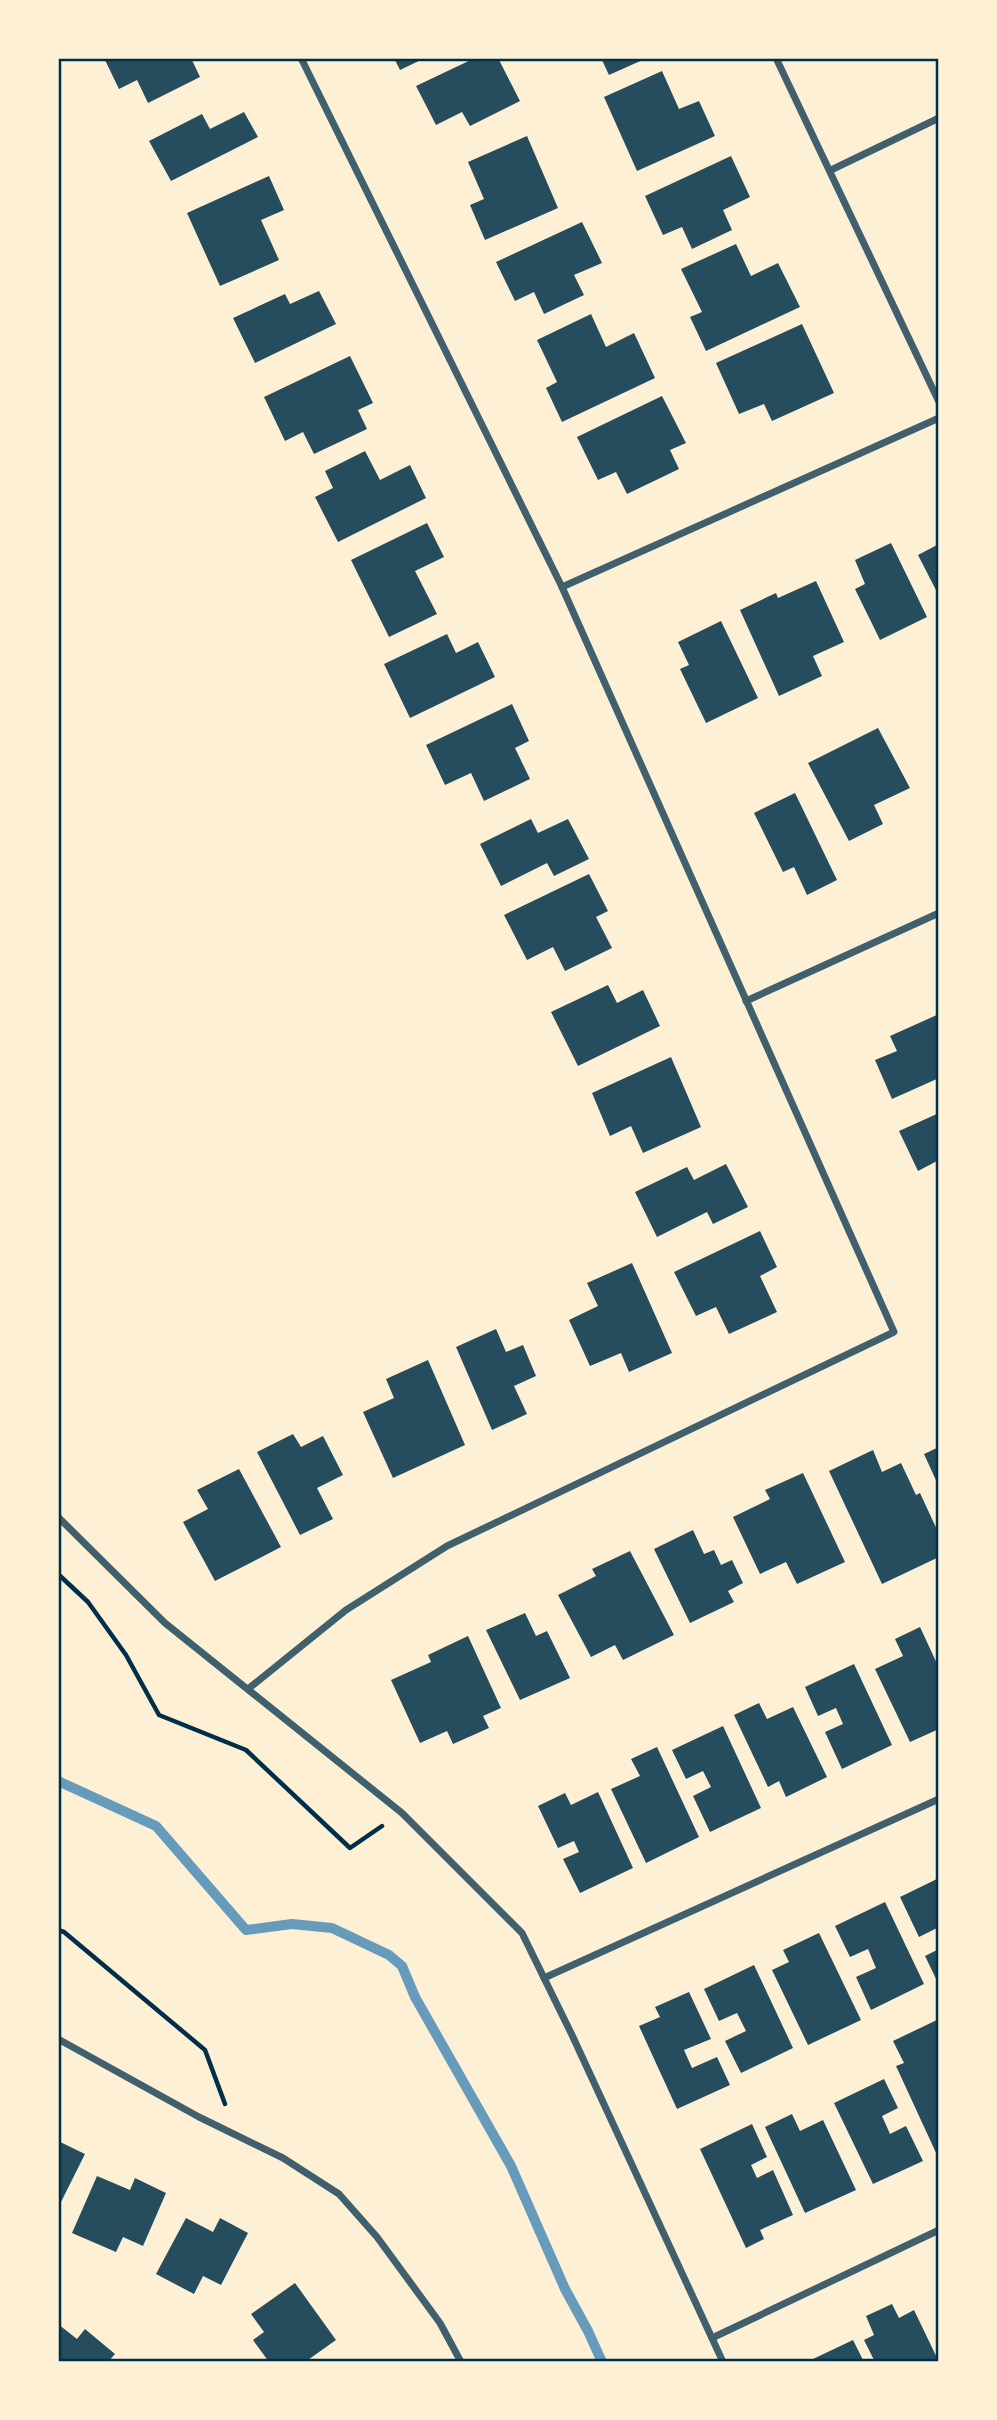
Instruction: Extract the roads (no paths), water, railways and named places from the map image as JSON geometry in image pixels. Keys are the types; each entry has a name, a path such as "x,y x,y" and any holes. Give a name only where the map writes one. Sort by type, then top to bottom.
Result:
{"street":[{"path":"248,1689 346,1610 447,1546 894,1332 562,587 302,58"},
{"path":"776,58 939,402"},
{"path":"831,170 939,118"},
{"path":"562,587 939,418"},
{"path":"746,1001 939,913"},
{"path":"58,1517 165,1623 402,1813 522,1933 578,2047 723,2362"},
{"path":"544,1978 939,1798"},
{"path":"58,2039 283,2158 339,2194 377,2237 440,2323 461,2362"},
{"path":"712,2338 939,2230"}],"waterway":[{"path":"58,1781 156,1826 246,1930 292,1924 332,1928 389,1955 402,1966 415,1997 511,2166 565,2289 602,2362"}]}
